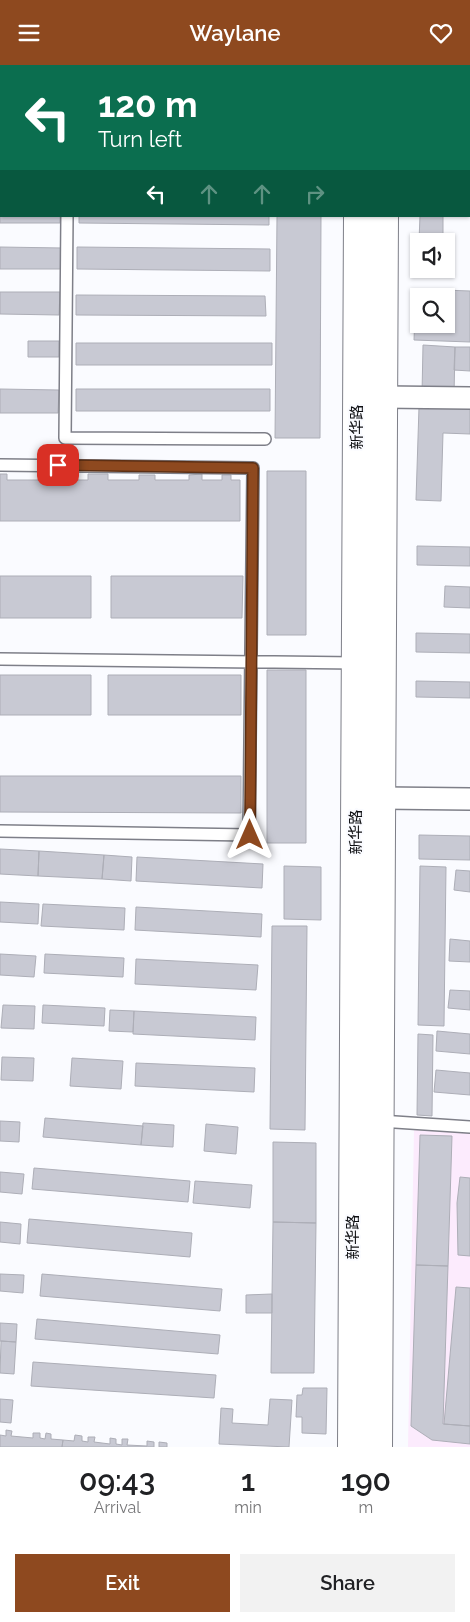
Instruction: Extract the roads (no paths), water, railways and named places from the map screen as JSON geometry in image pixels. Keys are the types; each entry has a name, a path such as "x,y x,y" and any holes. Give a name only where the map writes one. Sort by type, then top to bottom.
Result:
{"main road":[{"name":"新华路","path":"352,1447 358,217"},
{"name":"新华路","path":"378,1447 384,217"}],"street":[{"path":"383,397 470,398"},
{"path":"382,798 470,799"}],"lane":[{"path":"68,217 65,438 265,439"},
{"path":"0,465 253,468 250,835 0,831"},
{"path":"0,659 356,663"},
{"path":"380,1121 470,1127"}]}
